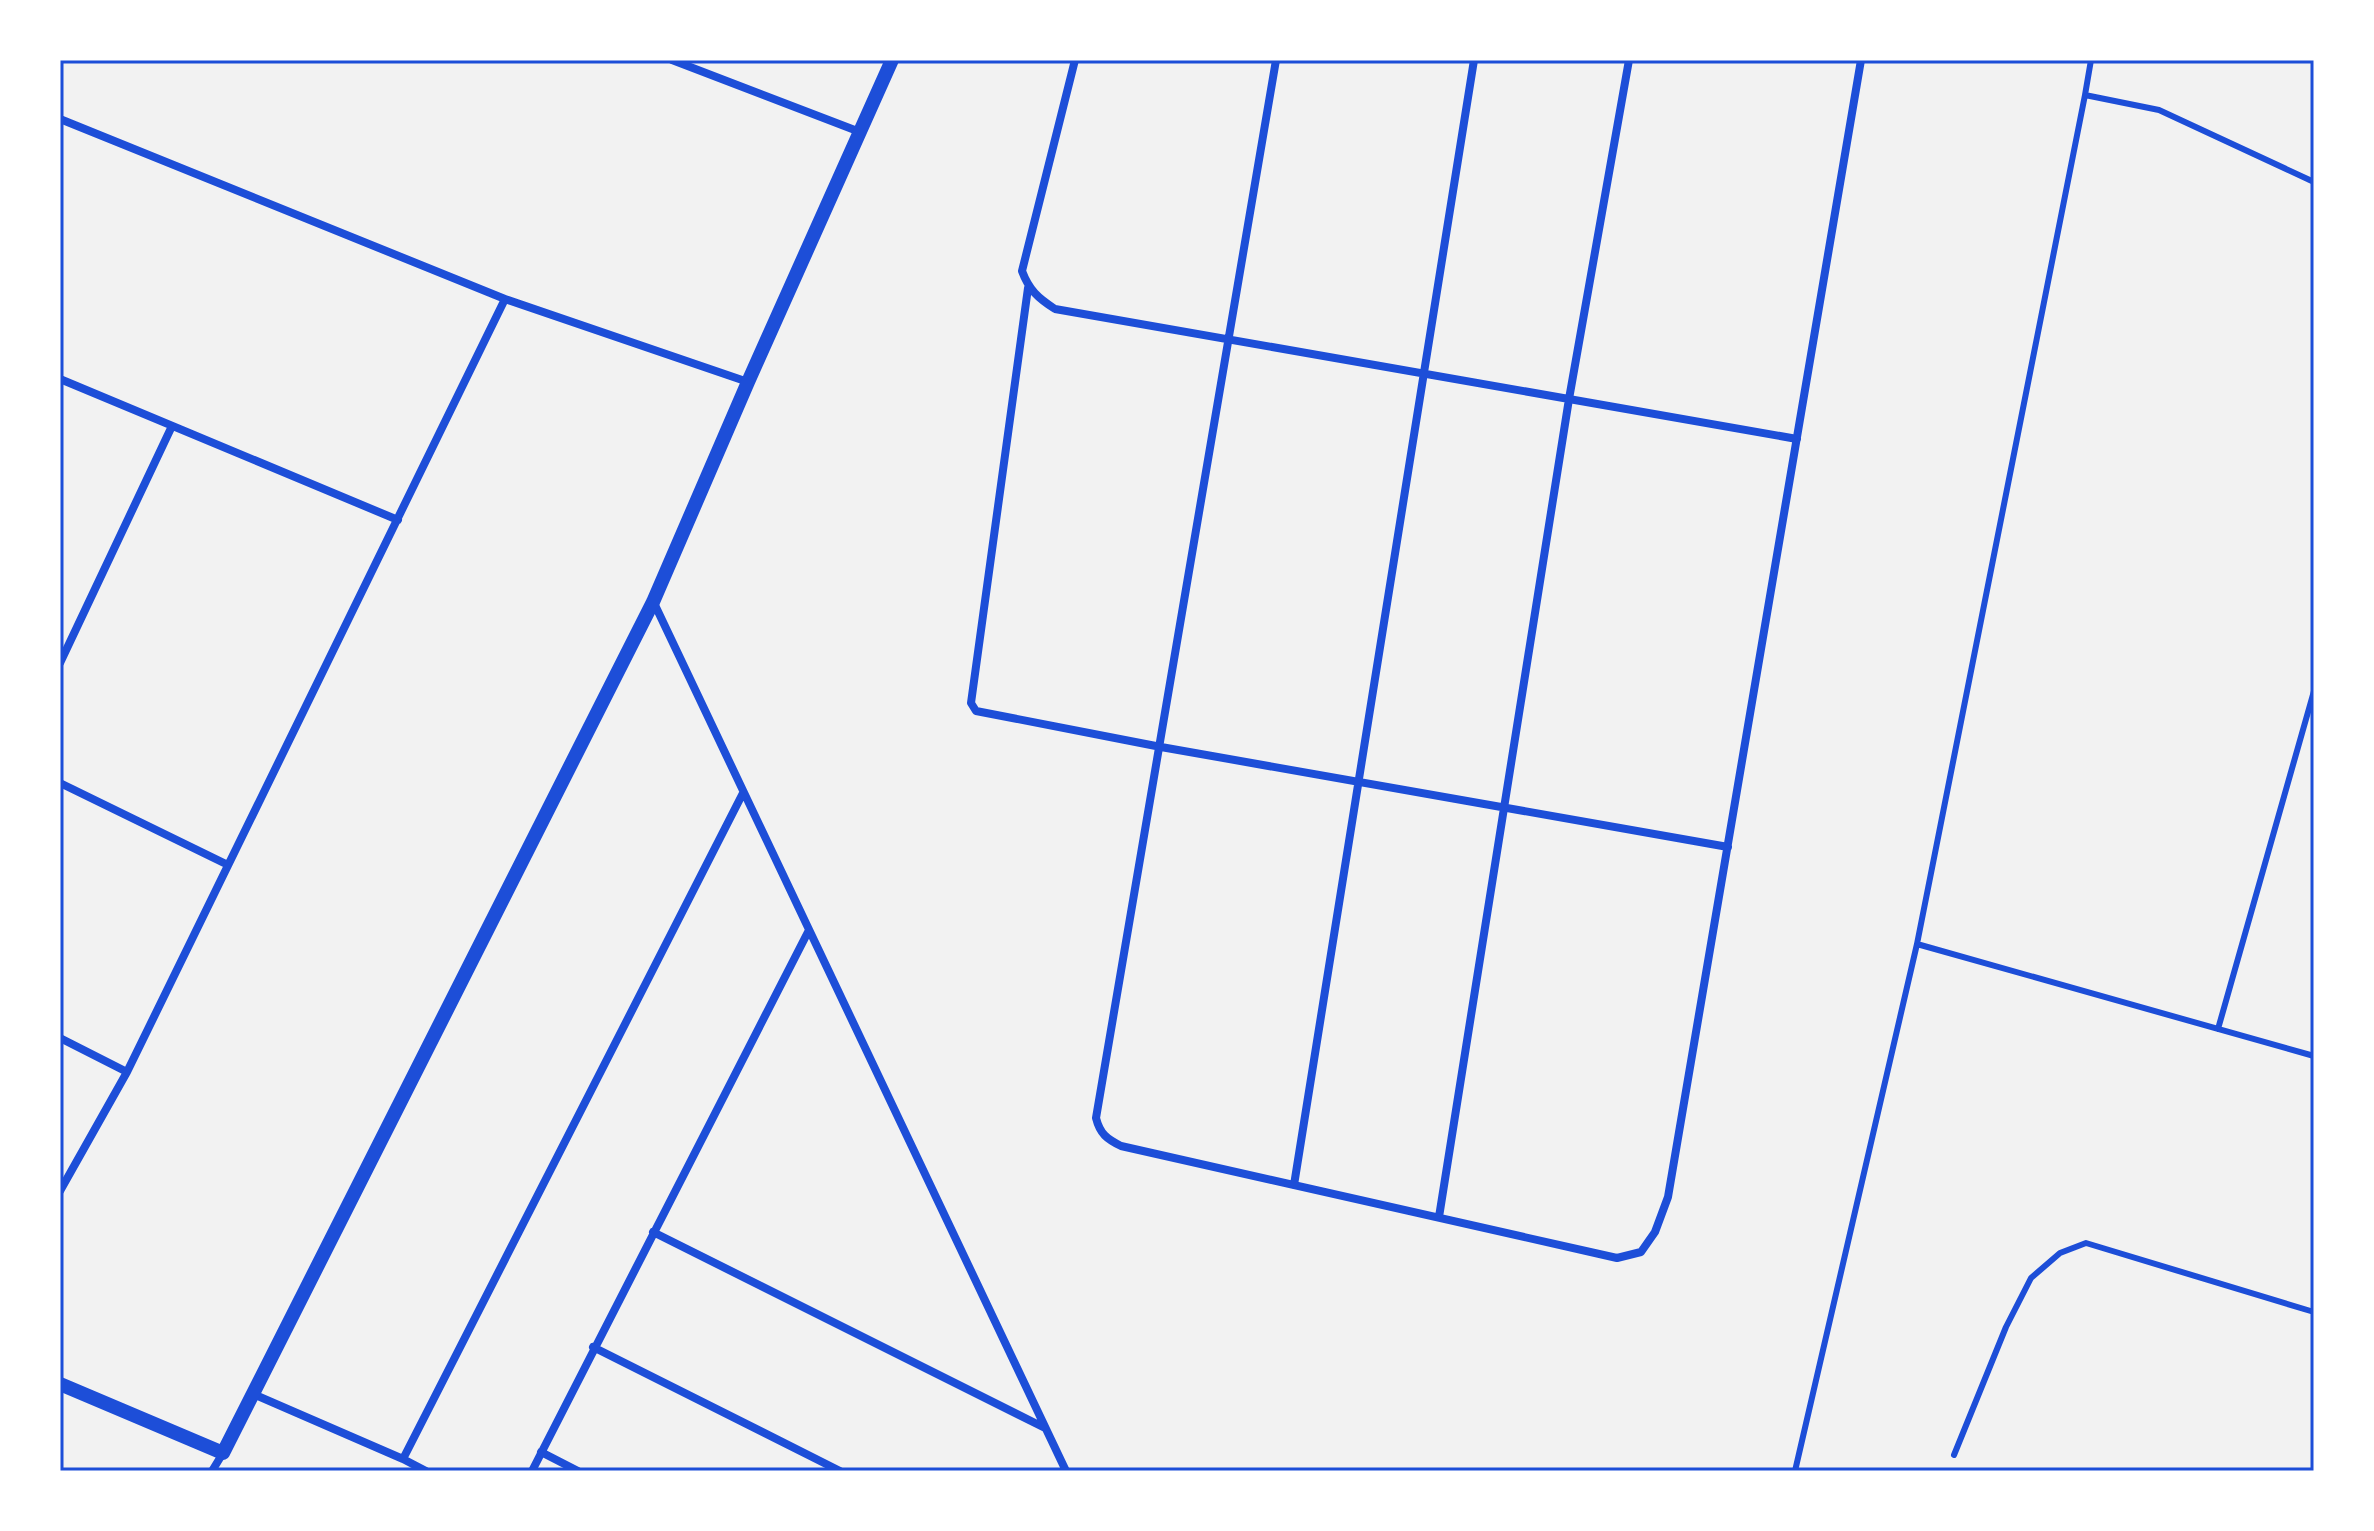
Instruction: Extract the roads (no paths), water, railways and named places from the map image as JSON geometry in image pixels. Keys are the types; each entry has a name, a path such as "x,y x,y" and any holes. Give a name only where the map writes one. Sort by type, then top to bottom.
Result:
{"street":[{"path":"672,60 860,132"},
{"path":"212,1471 653,602 892,60"},
{"path":"1075,60 1022,271 1028,288 1055,309 1797,439"},
{"path":"1276,60 1096,1118 1100,1132 1121,1146 1617,1258 1641,1252 1655,1232 1668,1197 1861,60"},
{"path":"1294,1185 1474,60"},
{"path":"1439,1217 1569,399 1629,60"},
{"path":"60,119 505,299 748,382"},
{"path":"1028,288 971,703 976,711 1161,747 1728,847"},
{"path":"60,1191 127,1072 226,864 505,299"},
{"path":"60,379 398,520"},
{"path":"60,663 172,426"},
{"path":"653,602 1066,1471"},
{"path":"60,783 226,864"},
{"path":"403,1459 743,793"},
{"path":"532,1471 809,930"},
{"path":"60,1038 127,1072"},
{"path":"653,1232 1046,1428"},
{"path":"593,1347 840,1471"},
{"path":"60,1384 223,1453"},
{"path":"253,1394 403,1459 419,1469"},
{"path":"541,1452 578,1471"}],"lane":[{"path":"1795,1471 1917,944 2091,60"},
{"path":"2085,95 2159,110 2314,182"},
{"path":"2218,1029 2314,691"},
{"path":"1917,944 2314,1056"},
{"path":"1954,1455 2006,1327 2031,1278 2060,1253 2086,1243 2314,1312"}]}
